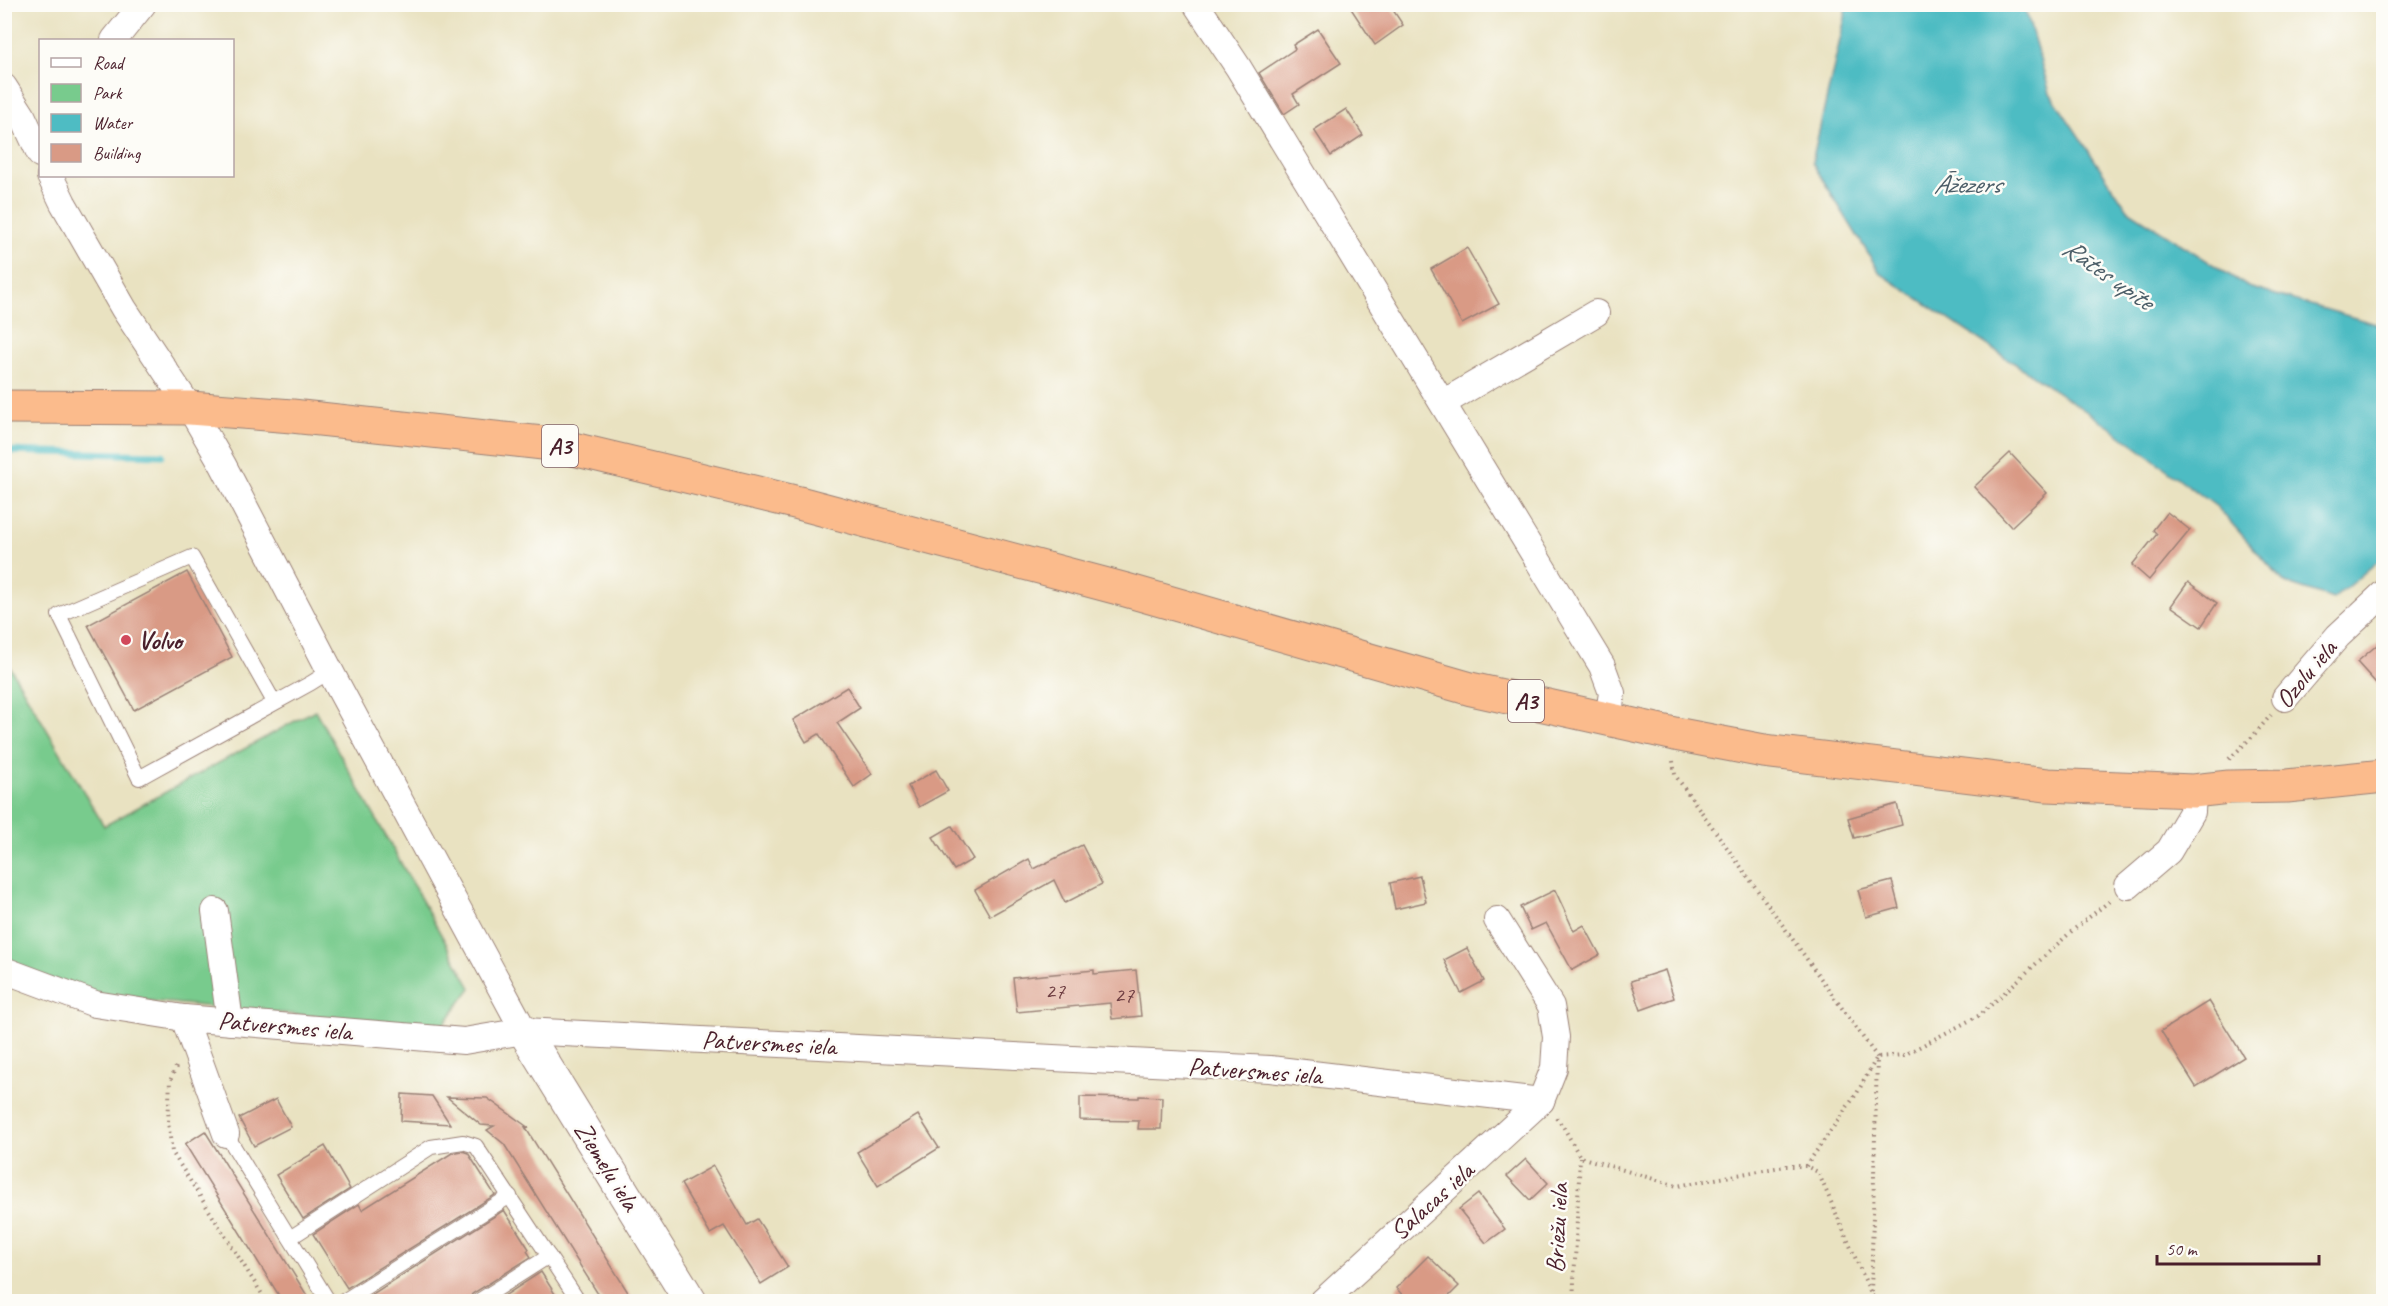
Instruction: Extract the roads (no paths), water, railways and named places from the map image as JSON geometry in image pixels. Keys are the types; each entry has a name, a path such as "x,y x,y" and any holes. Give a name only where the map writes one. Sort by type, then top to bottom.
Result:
{"highway":[{"name":"A3","path":"4,407 190,408 292,416 552,444 766,495 1115,587 1471,689 1764,751 2047,784 2193,791 2229,787 2287,786 2384,776"}],"street":[{"path":"115,39 143,4"},
{"path":"1196,4 1238,67 1602,666 1612,693 1608,718"},
{"path":"4,87 38,142"},
{"path":"50,177 123,309 190,408 223,465 330,671 524,1031"},
{"path":"1443,402 1596,313"},
{"name":"Ozolu iela","path":"2285,698 2338,636 2384,593"},
{"path":"2128,886 2169,851 2192,812 2193,791"},
{"path":"216,911 230,1022"},
{"path":"1497,920 1551,1006 1556,1037 1554,1068 1541,1101"},
{"name":"Patversmes iela","path":"4,970 95,1004 187,1027 230,1022 464,1041 524,1031 1270,1069 1541,1101"},
{"path":"187,1027 226,1134"},
{"name":"Ziemeļu iela","path":"524,1031 691,1302"},
{"name":"Salacas iela","path":"1322,1302 1541,1101"}],"lane":[{"path":"274,702 192,557 59,615 139,778 330,671"},
{"path":"226,1134 329,1302"},
{"path":"290,1238 431,1147 463,1142 476,1146 579,1302"},
{"path":"342,1302 510,1196"},
{"path":"477,1302 549,1256"}],"water":[{"name":"Āžezers","path":"1846,5 2024,5 2050,93 2128,210 2248,287 2383,326 2383,557 2333,599 2285,583 2217,507 2114,430 1880,273 1812,162"}],"waterway":[{"path":"4,451 162,455"}],"place":[{"name":"Volvo","path":"126,640"}],"water label":[{"name":"Rātes upīte","path":"2108,274"}]}
